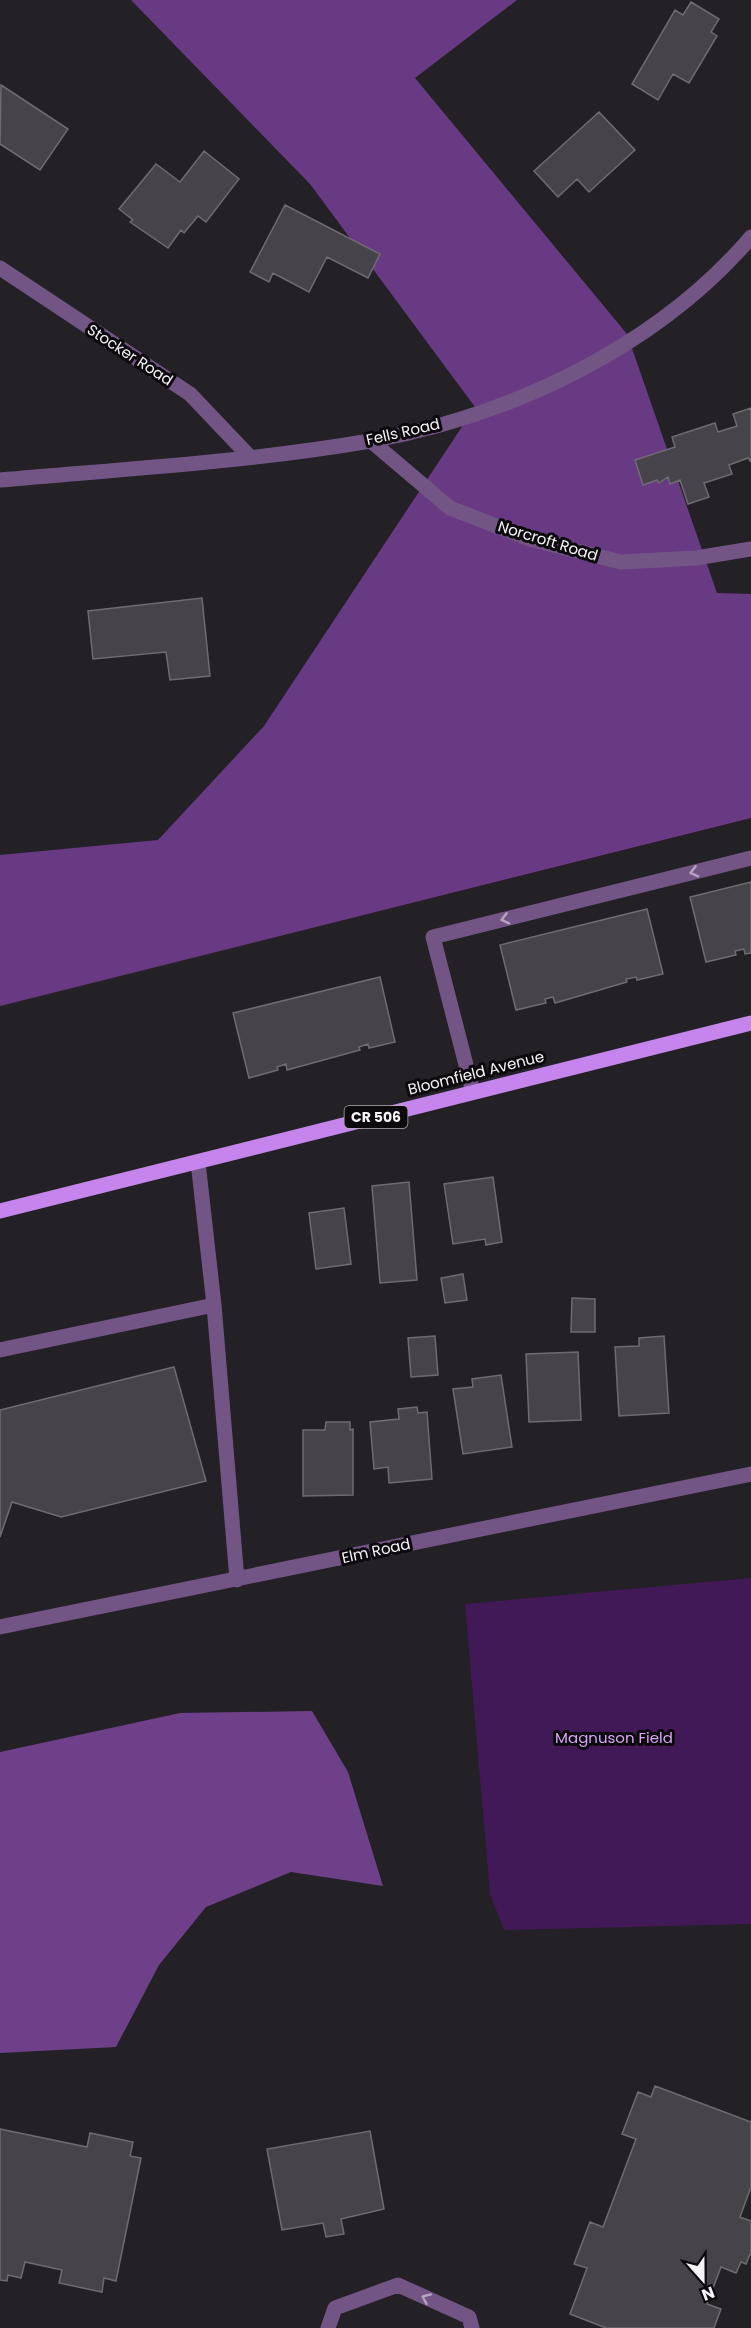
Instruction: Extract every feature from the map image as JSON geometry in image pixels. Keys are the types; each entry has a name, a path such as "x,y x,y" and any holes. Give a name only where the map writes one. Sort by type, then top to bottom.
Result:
{"main road":[{"name":"Bloomfield Avenue","path":"0,1211 751,1023"}],"street":[{"name":"Fells Road","path":"0,480 249,456 371,441 447,421 511,400 579,371 638,338 687,300 751,237"},
{"name":"Stocker Road","path":"0,268 190,394 249,456"},
{"name":"Norcroft Road","path":"371,441 450,508 530,538 621,562 696,558 751,549"},
{"path":"473,1092 433,937 751,858"},
{"path":"198,1162 214,1305 237,1580"},
{"path":"0,1350 214,1305"},
{"name":"Elm Road","path":"0,1627 751,1474"},
{"path":"328,2328 335,2308 398,2285 469,2317 472,2328"}],"green space":[{"name":"Magnuson Field","path":"751,1578 751,1924 504,1930 490,1894 465,1604"}],"shaded area":[{"path":"131,0 517,0 415,78 627,334 717,593 751,594 751,818 0,1006 0,855 158,840 264,726 475,407 310,184"},
{"path":"312,1711 348,1772 383,1886 291,1872 206,1907 159,1965 116,2047 0,2053 0,1752 180,1713"}],"building":[{"path":"691,2 719,19 711,32 717,36 689,83 673,74 658,100 632,84 675,10 683,15"},
{"path":"1,85 68,129 40,170 0,144"},
{"path":"599,112 635,150 589,192 577,179 558,197 534,171"},
{"path":"204,151 239,179 206,222 198,216 184,233 181,230 168,248 130,222 133,220 119,209 156,164 180,182"},
{"path":"285,205 380,254 368,278 327,257 309,292 273,273 269,282 250,272"},
{"path":"751,408 751,462 748,458 729,465 732,474 704,483 709,497 688,504 680,480 670,484 668,477 659,483 657,480 643,485 635,460 675,447 672,437 715,423 718,432 737,426 733,414"},
{"path":"202,598 210,676 170,680 166,652 93,659 88,611"},
{"path":"751,882 751,953 745,954 744,949 735,951 736,955 706,962 690,897"},
{"path":"647,909 663,974 637,980 636,977 626,979 627,982 555,1003 553,997 545,999 546,1003 516,1010 500,945"},
{"path":"380,977 395,1042 369,1048 368,1044 359,1047 360,1050 287,1070 286,1064 277,1067 278,1070 249,1078 233,1013"},
{"path":"493,1177 502,1242 486,1245 485,1239 453,1244 444,1184"},
{"path":"409,1182 417,1280 380,1283 372,1186"},
{"path":"344,1208 351,1264 316,1269 309,1213"},
{"path":"463,1274 467,1300 445,1303 441,1278"},
{"path":"572,1298 595,1299 595,1332 571,1332"},
{"path":"435,1336 438,1375 411,1377 408,1338"},
{"path":"664,1336 669,1413 619,1416 615,1347 639,1346 639,1338"},
{"path":"578,1352 581,1420 529,1422 526,1354"},
{"path":"174,1367 206,1481 61,1517 12,1502 0,1537 0,1410"},
{"path":"501,1375 512,1447 463,1454 453,1389 473,1387 472,1379"},
{"path":"417,1407 418,1413 427,1412 432,1479 389,1483 388,1467 374,1469 370,1422 399,1419 398,1409"},
{"path":"326,1422 350,1422 350,1430 353,1429 353,1495 303,1496 303,1430 325,1430"},
{"path":"655,2086 751,2122 751,2187 740,2217 751,2221 751,2252 746,2264 741,2262 736,2273 721,2267 707,2304 721,2309 714,2328 606,2328 570,2314 587,2268 574,2264 590,2222 603,2227 636,2139 622,2134 638,2092 651,2097"},
{"path":"0,2129 87,2147 90,2133 133,2142 130,2156 141,2158 116,2281 104,2278 102,2292 59,2283 62,2270 25,2262 21,2278 8,2275 7,2281 0,2280"},
{"path":"370,2131 384,2209 341,2219 344,2234 326,2237 323,2223 282,2230 267,2149"}]}
